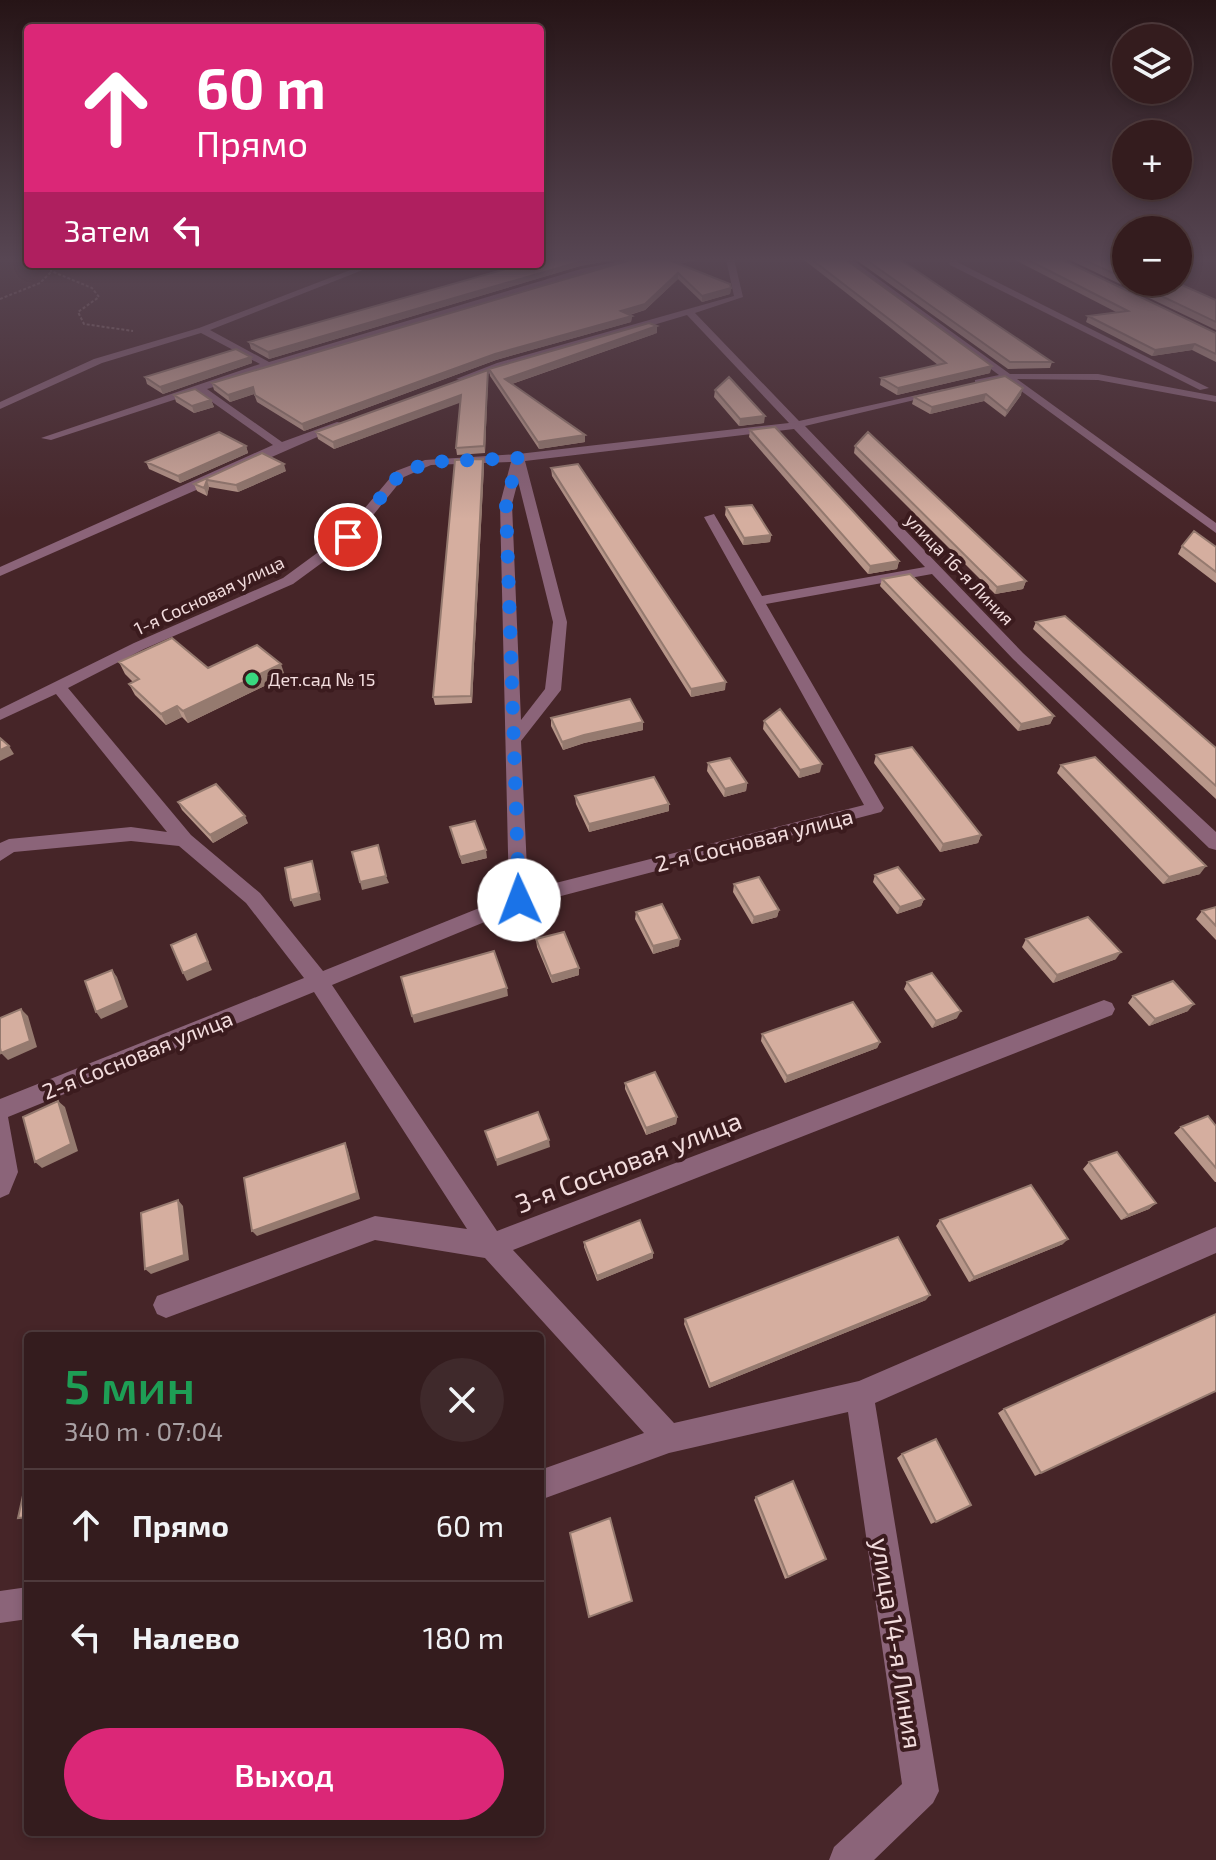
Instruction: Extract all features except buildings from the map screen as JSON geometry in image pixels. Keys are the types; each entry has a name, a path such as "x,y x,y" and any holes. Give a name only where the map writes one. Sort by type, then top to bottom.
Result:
{"street":[{"path":"0,406 98,361 149,346"},
{"path":"232,346 268,365"},
{"path":"47,438 333,346"},
{"path":"443,386 567,346"},
{"name":"улица 16-я Линия","path":"721,346 1018,656 1216,843"},
{"path":"966,346 1216,529"},
{"path":"1119,346 1216,397"},
{"path":"1132,380 1156,364"},
{"path":"962,386 1007,375 1132,380 1216,397"},
{"path":"201,389 281,446"},
{"name":"1-я Сосновая улица","path":"0,715 288,581 348,537 400,474 429,462 518,458 797,425 947,390"},
{"path":"0,572 281,446 354,419"},
{"path":"513,740 553,690 560,622 518,458"},
{"path":"518,458 506,504 519,900"},
{"name":"2-я Сосновая улица","path":"0,1110 519,900 875,808 710,517"},
{"path":"757,601 935,569"},
{"path":"58,686 184,840 253,898 318,980 492,1246 669,1439"},
{"path":"3,848 131,834 184,840"},
{"name":"3-я Сосновая улица","path":"166,1305 375,1228 492,1246 1104,1009"},
{"path":"0,1125 6,1172 0,1186"},
{"path":"544,1484 669,1439 860,1395 1216,1240"},
{"name":"улица 14-я Линия","path":"847,1860 921,1791 860,1395"},
{"path":"0,1607 24,1604"}],"place":[{"name":"Дет.сад № 15","path":"252,679"}],"route":[{"path":"348,537 400,474 429,462 518,458 506,504 519,900"}]}
